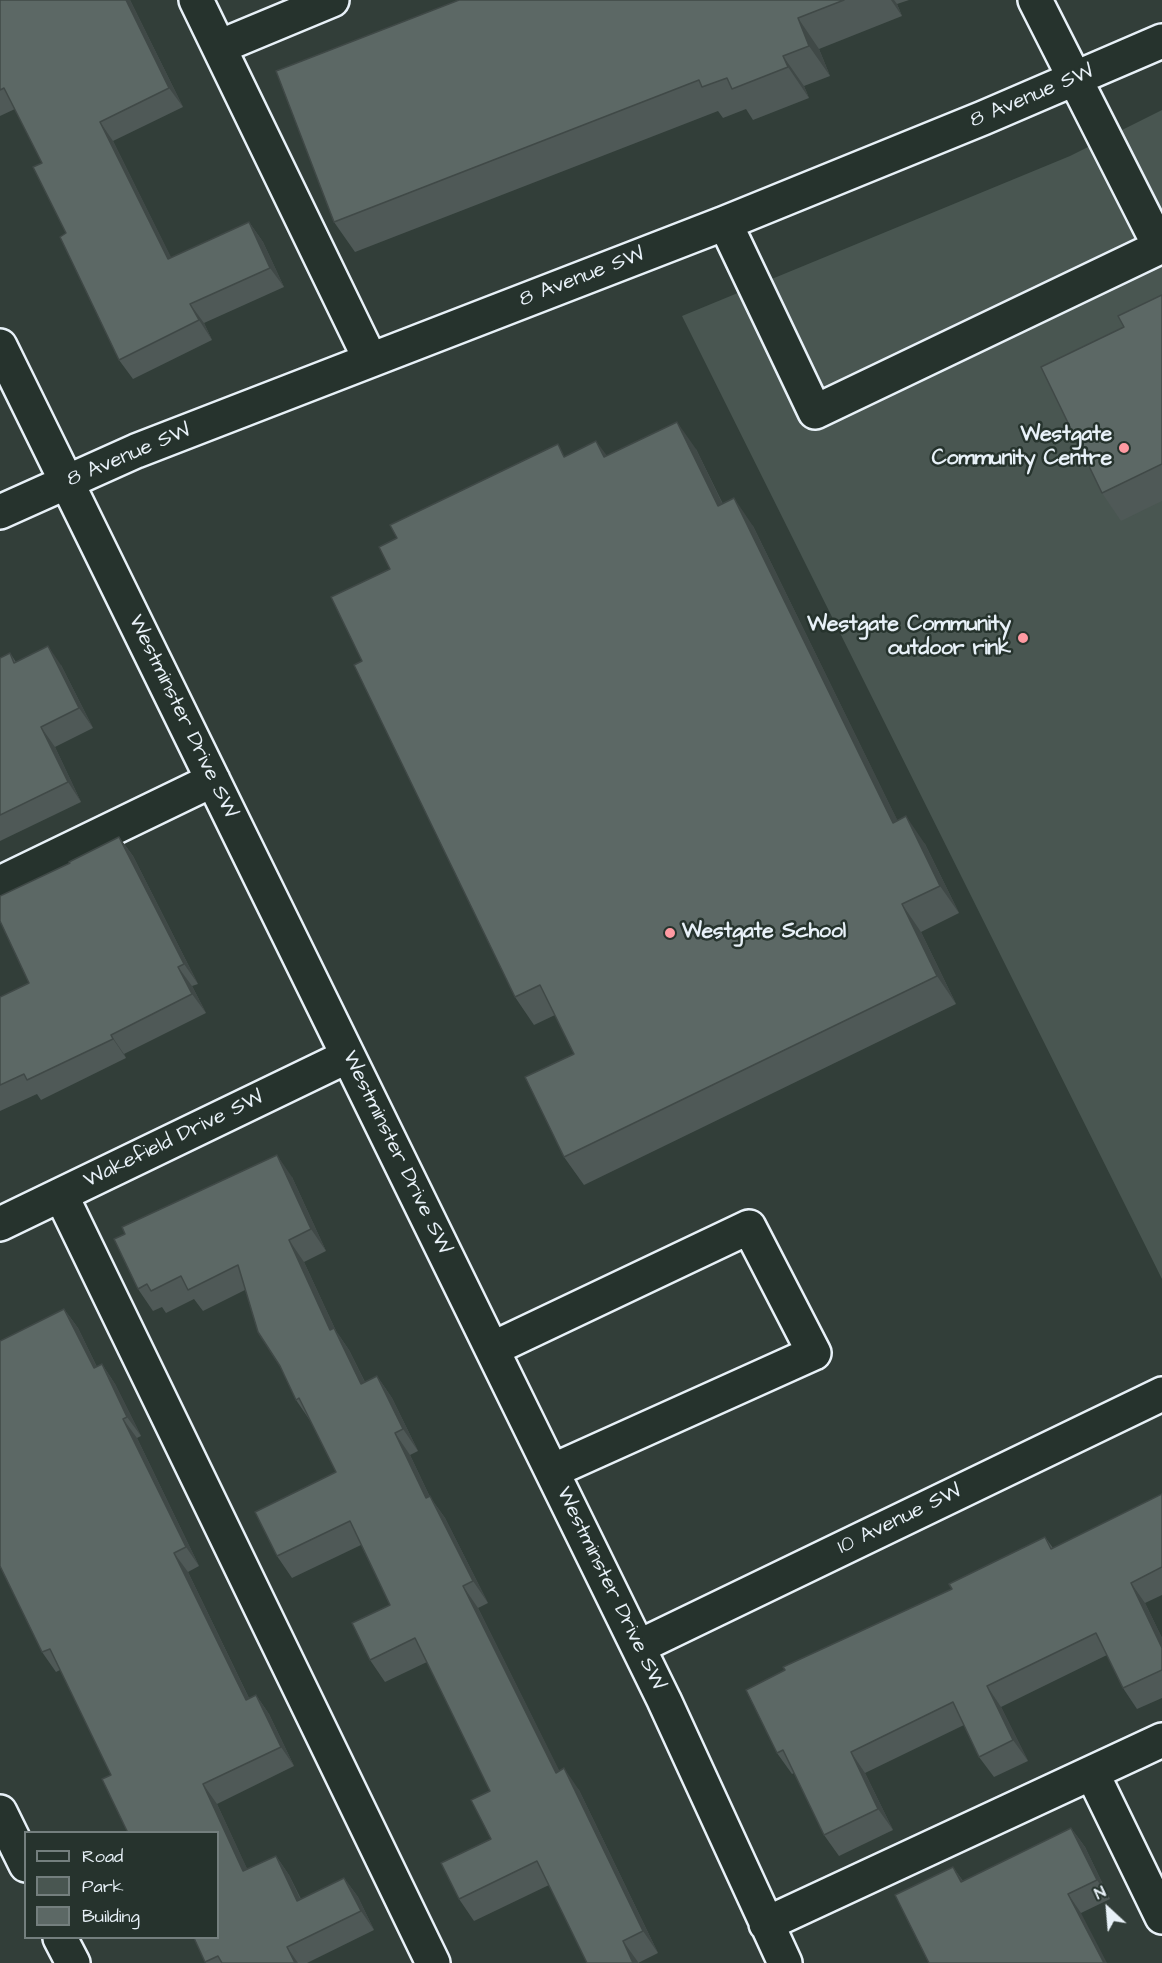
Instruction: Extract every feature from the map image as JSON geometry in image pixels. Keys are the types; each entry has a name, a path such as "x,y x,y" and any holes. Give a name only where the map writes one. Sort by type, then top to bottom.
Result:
{"street":[{"path":"196,0 370,359"},
{"path":"219,47 332,0"},
{"path":"725,223 815,412 1160,248 1035,0"},
{"name":"8 Avenue SW","path":"0,512 147,447 725,223 983,118 1162,41"},
{"name":"Westminster Drive SW","path":"0,346 638,1647 785,1963"},
{"path":"0,883 213,780"},
{"name":"Wakefield Drive SW","path":"0,1224 348,1056"},
{"path":"61,1195 433,1963"},
{"path":"492,1349 749,1227 814,1353 552,1471"},
{"name":"10 Avenue SW","path":"638,1647 1162,1394"},
{"path":"766,1924 1162,1740"},
{"path":"1092,1773 1162,1917"},
{"path":"0,1812 24,1861"},
{"path":"61,1939 73,1963"}],"green space":[{"path":"1162,110 1162,1279 682,316 1070,156"}],"building":[{"path":"0,0 126,0 169,88 100,122 168,259 249,222 270,268 190,304 199,320 119,360 60,237 66,233 33,167 42,163 4,88 0,90"},
{"path":"459,0 844,0 798,18 809,46 783,56 788,67 732,89 727,78 702,87 699,80 334,222 276,71"},
{"name":"Westgate Community Centre","path":"1162,295 1162,464 1102,493 1041,367 1124,327 1118,316"},
{"path":"677,422 718,506 734,498 893,823 906,816 940,886 902,904 937,976 564,1157 525,1077 574,1054 540,985 515,997 354,665 362,661 331,597 390,569 379,547 397,538 390,525 558,444 564,457 596,441 604,457"},
{"path":"48,646 79,708 41,727 68,782 0,815 0,658 10,653 14,663"},
{"path":"119,837 184,964 178,967 192,994 111,1035 113,1039 27,1080 24,1074 0,1085 0,997 29,983 0,921 0,896"},
{"path":"277,1155 311,1229 289,1240 330,1330 334,1328 361,1384 377,1376 403,1429 395,1433 426,1498 430,1496 473,1581 463,1586 556,1773 564,1768 643,1931 623,1941 633,1963 587,1963 537,1861 459,1899 441,1863 491,1839 471,1800 490,1791 415,1638 370,1660 352,1623 390,1605 350,1521 277,1556 255,1512 336,1472 299,1398 296,1400 280,1366 258,1332 238,1265 188,1290 181,1276 151,1291 147,1284 138,1289 114,1239 125,1234 122,1227"},
{"path":"64,1309 94,1368 102,1364 127,1417 123,1419 186,1547 174,1553 246,1700 256,1695 281,1747 203,1784 243,1871 276,1856 297,1901 344,1878 361,1911 287,1947 295,1963 222,1963 218,1956 205,1962 194,1939 219,1939 219,1831 127,1831 102,1779 111,1775 50,1649 42,1652 0,1566 0,1341"},
{"path":"1162,1494 1162,1567 1131,1583 1162,1648 1162,1670 1123,1688 1096,1633 987,1686 1013,1740 979,1757 953,1702 851,1752 878,1809 824,1835 783,1750 777,1753 746,1690 785,1670 783,1667 952,1589 949,1584 1045,1537 1051,1549"},
{"path":"1071,1828 1097,1880 1068,1894 1104,1963 929,1963 895,1895 953,1867 961,1882"}],"place":[{"name":"Westgate Community Centre","path":"1124,448"},
{"name":"Westgate Community outdoor rink","path":"1023,638"},
{"name":"Westgate School","path":"670,933"}]}
